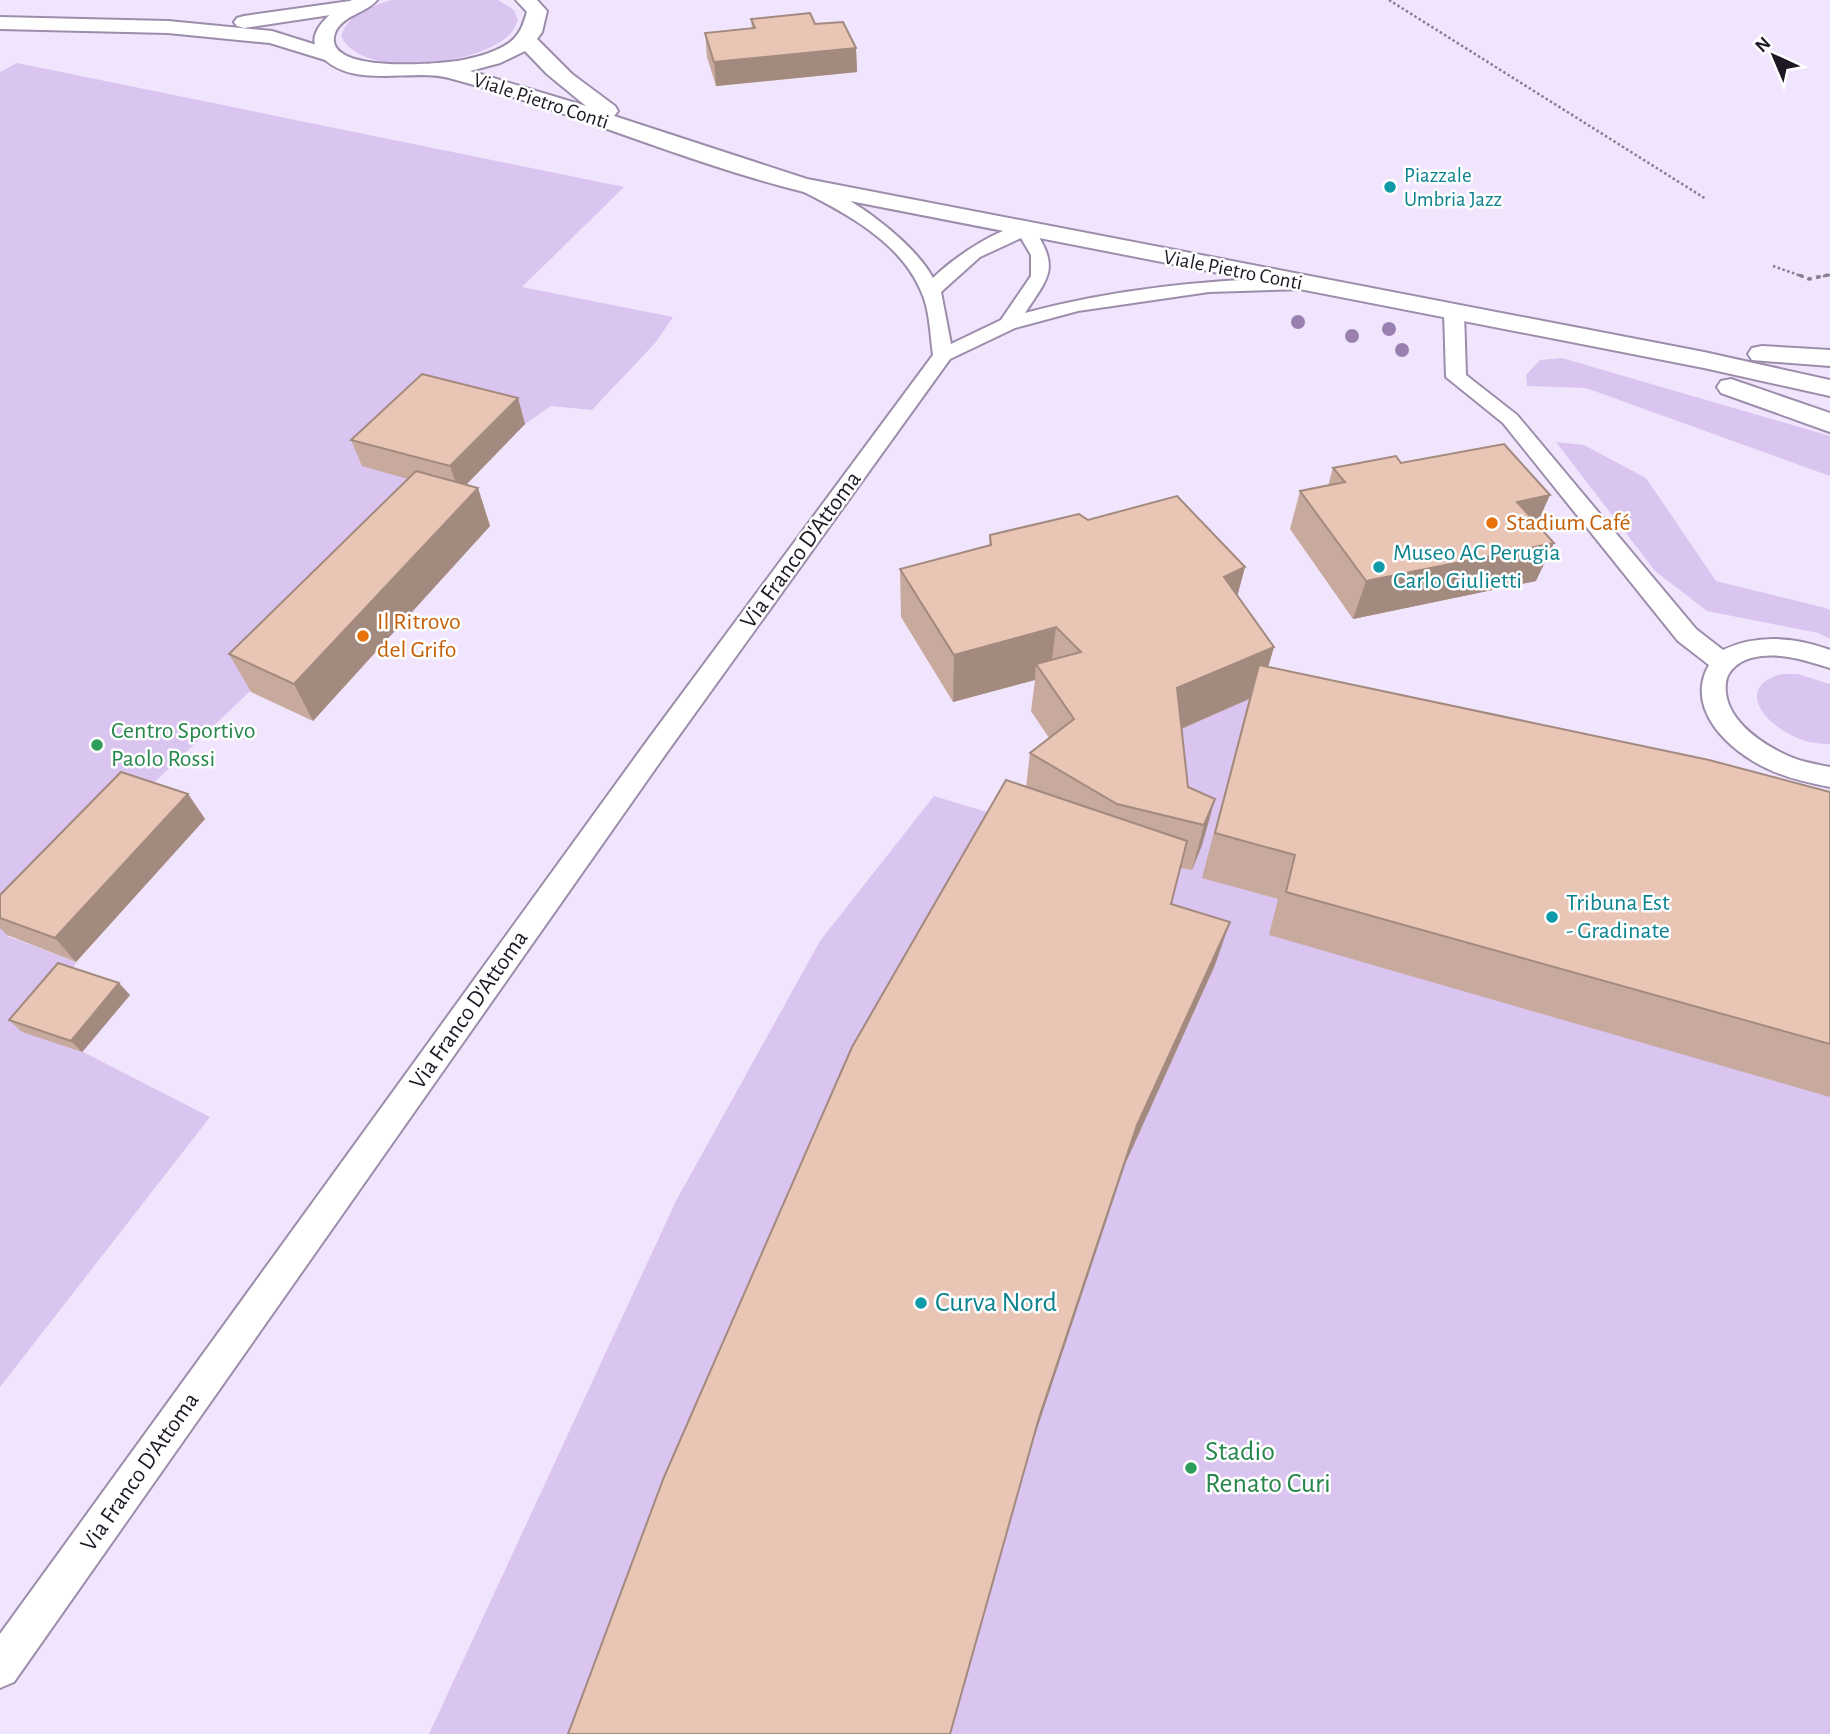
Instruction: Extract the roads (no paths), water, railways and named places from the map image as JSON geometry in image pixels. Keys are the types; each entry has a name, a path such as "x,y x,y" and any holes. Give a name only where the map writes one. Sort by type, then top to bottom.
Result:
{"street":[{"path":"526,0 537,11 538,25 527,40"},
{"name":"Viale Pietro Conti","path":"168,27 254,22 358,4"},
{"name":"Viale Pietro Conti","path":"335,57 324,45 324,32 333,19 358,4"},
{"name":"Viale Pietro Conti","path":"0,23 168,27 272,37 379,71 441,70 476,64 505,53 527,40 542,60 578,91 640,134"},
{"name":"Viale Pietro Conti","path":"441,70 489,81 640,134 804,185 1704,360 1830,388"},
{"path":"1611,342 1830,423"},
{"path":"1704,360 1766,354 1830,358"}],"lane":[{"path":"804,185 836,200 874,225 910,259 931,291 943,355"},
{"path":"931,291 965,257 988,243 1026,230 1040,255 1040,276 1008,324"},
{"name":"Via Franco D'Attoma","path":"0,1668 656,748 943,355 1008,324 1077,305 1209,286 1305,283"},
{"path":"1454,312 1456,377 1510,419 1686,635 1723,663"},
{"path":"1830,659 1795,649 1766,647 1742,652 1723,663 1714,679 1714,699 1725,722 1746,742 1774,760 1808,773 1830,777"}],"place":[{"name":"Piazzale Umbria Jazz","path":"1390,187"},
{"name":"Stadium Café","path":"1492,523"},
{"name":"Museo AC Perugia Carlo Giulietti","path":"1379,567"},
{"name":"Il Ritrovo del Grifo","path":"363,636"},
{"name":"Centro Sportivo Paolo Rossi","path":"97,745"},
{"name":"Tribuna Est - Gradinate","path":"1552,917"},
{"name":"Curva Nord","path":"921,1303"},
{"name":"Stadio Renato Curi","path":"1191,1468"}]}
